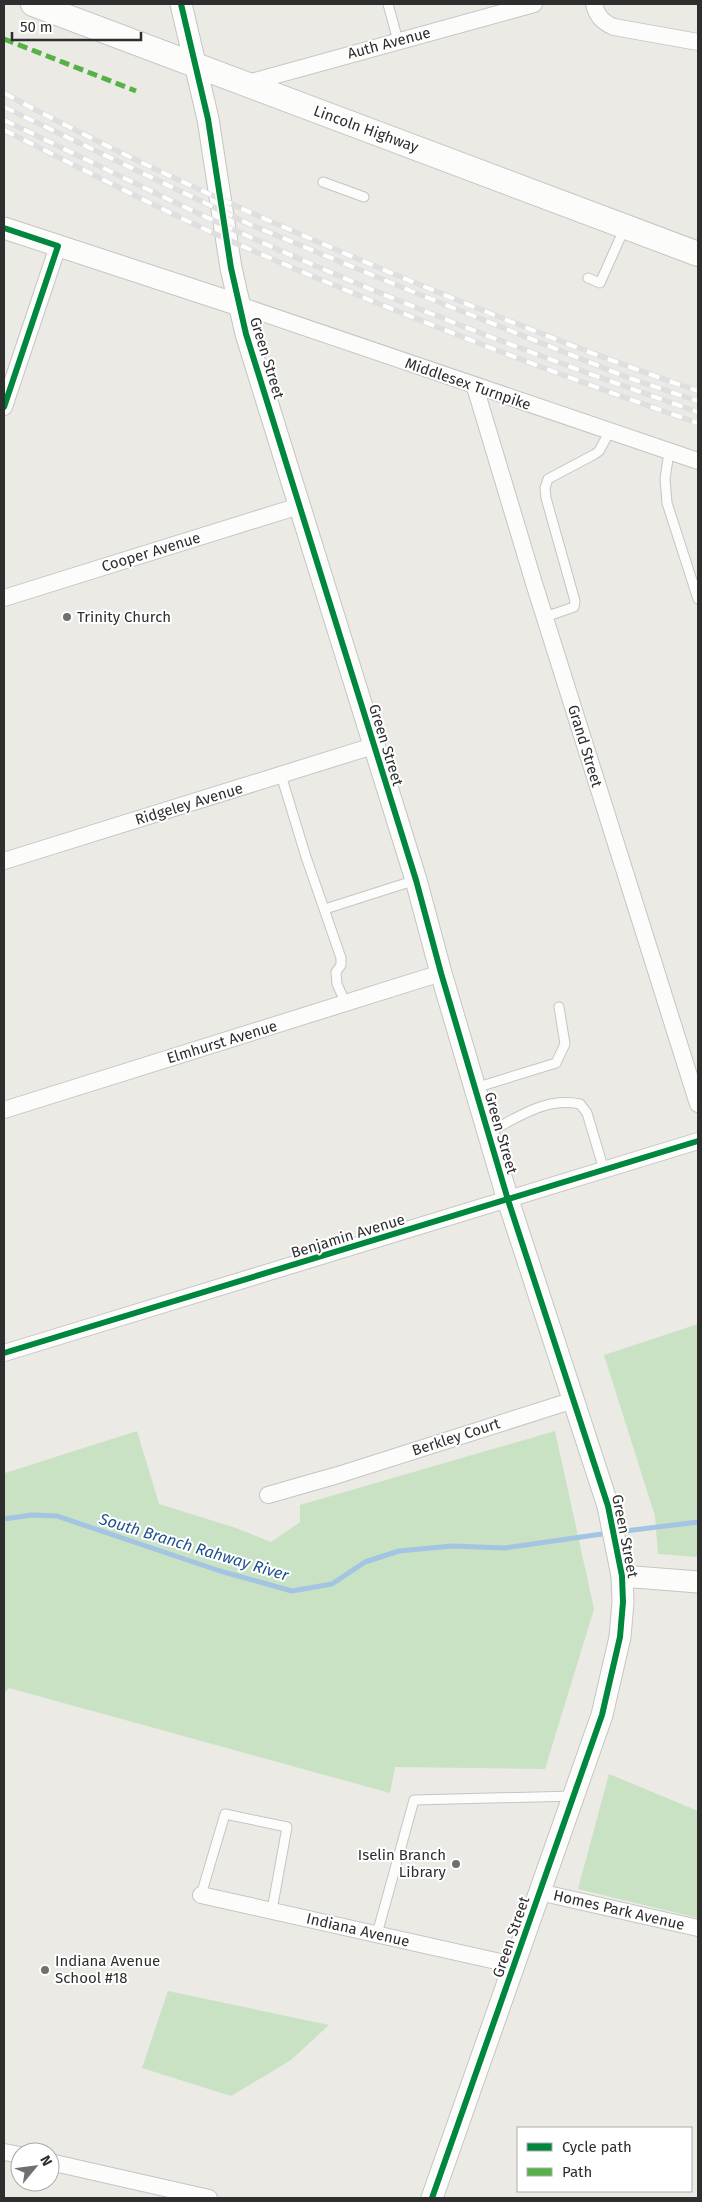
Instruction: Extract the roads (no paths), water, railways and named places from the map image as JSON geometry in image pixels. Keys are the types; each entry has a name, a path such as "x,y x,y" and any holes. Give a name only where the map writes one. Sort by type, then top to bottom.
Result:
{"main road":[{"name":"Lincoln Highway","path":"34,4 698,254"}],"street":[{"name":"Green Street","path":"181,4 208,119 239,306 373,746 416,880 440,974 508,1200 608,1506 622,1576 623,1602 620,1637 602,1715 432,2198"},
{"name":"Auth Avenue","path":"244,84 534,4"},
{"path":"594,4 597,15 602,21 614,27 698,42"},
{"path":"4,228 239,306"},
{"path":"4,407 58,246"},
{"name":"Middlesex Turnpike","path":"239,306 698,461"},
{"name":"Grand Street","path":"475,387 698,1104"},
{"name":"Cooper Avenue","path":"4,598 299,506"},
{"name":"Ridgeley Avenue","path":"4,862 373,746"},
{"name":"Elmhurst Avenue","path":"4,1110 440,974"},
{"name":"Benjamin Avenue","path":"4,1354 698,1141"},
{"name":"Berkley Court","path":"268,1494 338,1475 574,1400"},
{"path":"622,1576 698,1582"},
{"name":"Homes Park Avenue","path":"539,1892 698,1928"},
{"name":"Indiana Avenue","path":"201,1895 514,1965"},
{"path":"60,2164 209,2198"}],"lane":[{"path":"388,4 398,41"},
{"path":"323,182 364,197"},
{"path":"588,278 600,283 626,227"},
{"path":"545,617 574,607 575,601 546,498 546,483 548,479 599,451 610,431"},
{"path":"669,452 665,479 667,503 698,599"},
{"path":"280,775 341,958 341,965 336,972 337,984 346,1004"},
{"path":"324,909 416,880"},
{"path":"475,1088 556,1063 565,1044 559,1007"},
{"path":"488,1132 528,1110 554,1102 580,1104 587,1113 604,1170"},
{"path":"377,1934 414,1800 575,1796"},
{"path":"201,1895 225,1814 287,1827 272,1910"}],"waterway":[{"name":"South Branch Rahway River","path":"4,1519 32,1515 57,1516 220,1571 292,1591 332,1584 365,1562 399,1551 452,1546 505,1548 609,1533"},
{"name":"South Branch Rahway River","path":"617,1532 698,1522"}],"railway":[{"path":"4,93 135,159 313,240 527,328 612,361 698,391"},
{"path":"4,107 249,224 629,378 698,401"},
{"path":"4,120 219,223 360,285 528,351 698,412"},
{"path":"4,130 187,221 304,273 472,341 698,423"}],"place":[{"name":"Trinity Church","path":"67,617"},
{"name":"Iselin Branch Library","path":"456,1864"},
{"name":"Indiana Avenue School #18","path":"45,1970"}]}
